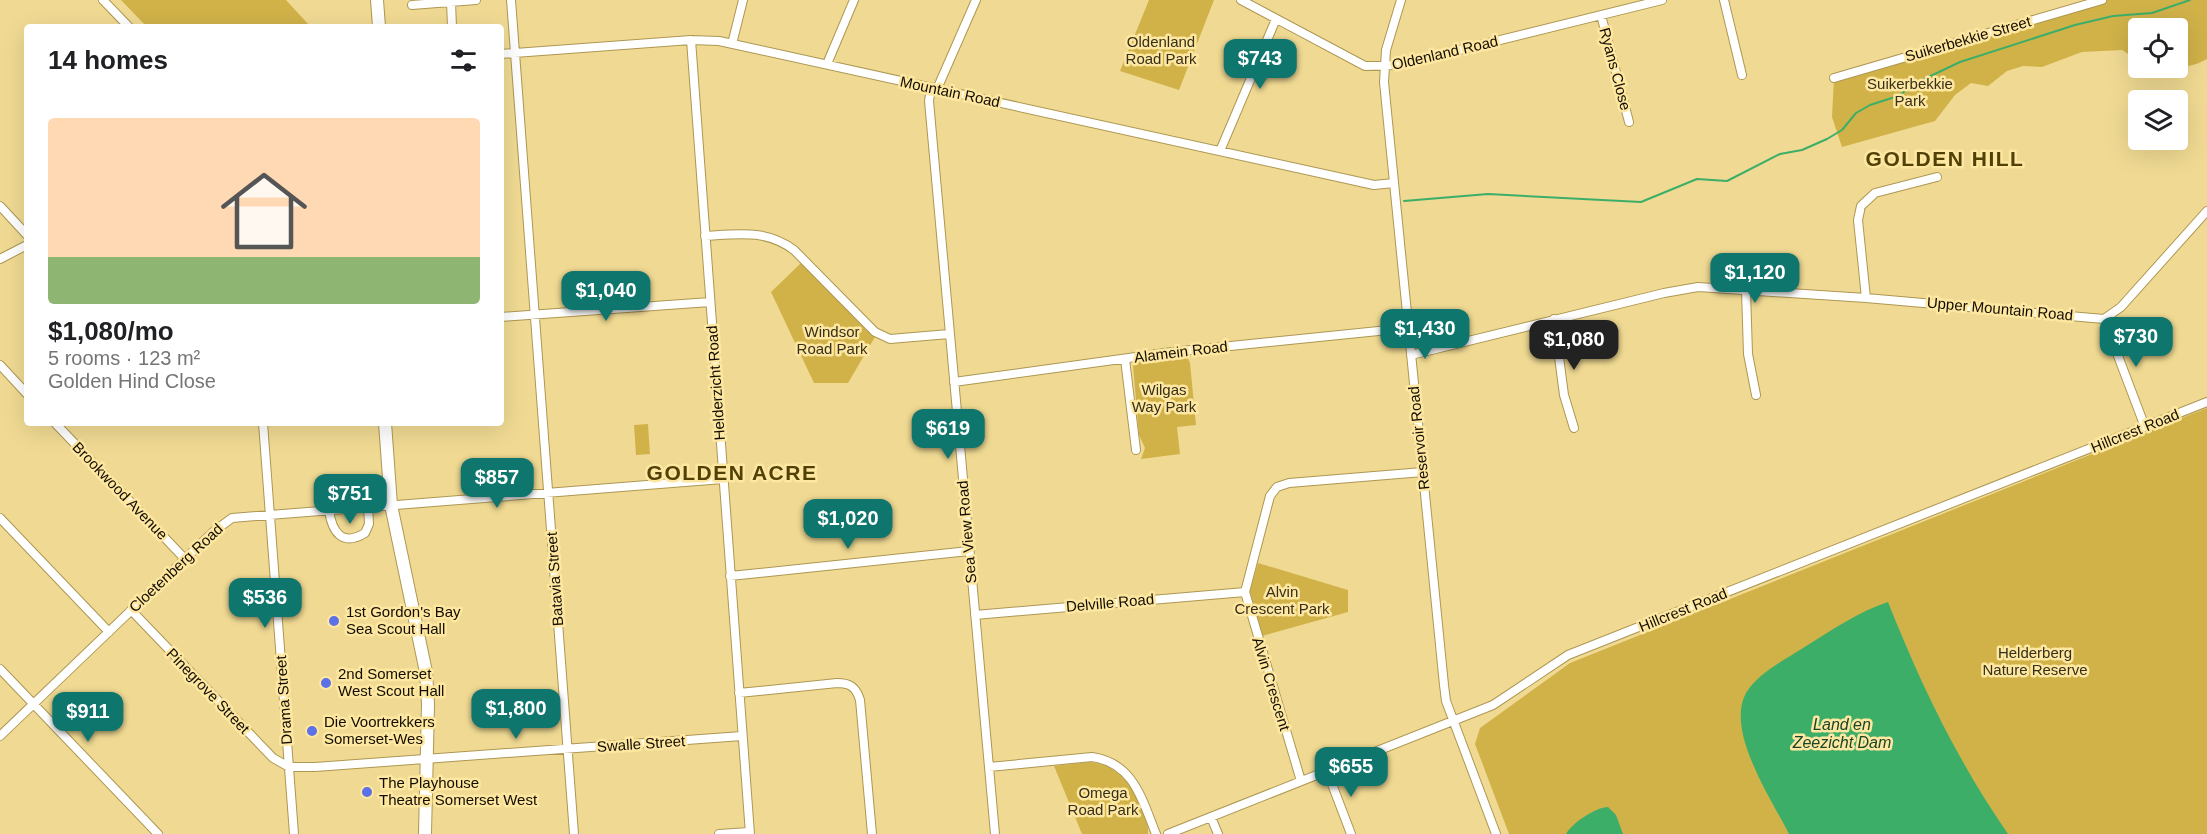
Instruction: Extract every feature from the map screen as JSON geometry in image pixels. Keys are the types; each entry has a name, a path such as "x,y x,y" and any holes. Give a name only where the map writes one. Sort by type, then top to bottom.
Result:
{"street":[{"path":"103,0 126,24"},
{"path":"377,0 379,24"},
{"path":"412,5 476,0"},
{"name":"Batavia Street","path":"512,0 574,834"},
{"path":"732,44 743,0"},
{"path":"827,64 854,0"},
{"name":"Sea View Road","path":"976,0 929,100 995,834"},
{"name":"Oldenland Road","path":"1241,0 1365,66 1385,67 1662,0"},
{"name":"Reservoir Road","path":"1401,0 1386,50 1385,67 1394,183 1444,685 1453,721 1496,834"},
{"path":"1724,0 1742,75"},
{"name":"Suikerbekkie Street","path":"1834,78 2086,2 2103,0"},
{"path":"451,2 453,24"},
{"name":"Ryans Close","path":"1601,15 1629,122"},
{"path":"1220,151 1276,19"},
{"name":"Mountain Road","path":"504,54 691,40 732,44 1374,185 1394,183"},
{"name":"Helderzicht Road","path":"691,40 749,833"},
{"path":"1866,298 1858,220 1861,206 1875,193 1937,177"},
{"path":"0,206 24,232"},
{"path":"2145,427 2104,319 2121,307 2205,216"},
{"path":"705,236 755,233 778,240 794,250 875,332 886,338 949,334"},
{"path":"0,259 24,247"},
{"name":"Upper Mountain Road","path":"1411,355 1688,288 1866,298 2104,319"},
{"path":"1746,291 1748,354 1756,395"},
{"path":"504,316 710,302"},
{"path":"1554,319 1564,394 1574,428"},
{"name":"Alamein Road","path":"954,382 1125,359 1408,328"},
{"path":"1125,359 1136,450"},
{"path":"0,365 24,391"},
{"name":"Hillcrest Road","path":"1168,834 1501,701 1568,655 2207,402"},
{"name":"Brookwood Avenue","path":"58,426 185,559"},
{"name":"Drama Street","path":"263,426 294,834"},
{"path":"385,426 391,505 424,659 428,704 425,834"},
{"path":"1245,592 1270,496 1277,487 1288,483 1423,472"},
{"name":"Cloetenberg Road","path":"0,736 229,519 723,479"},
{"path":"329,510 335,532 340,538 348,539 365,533 369,524 368,506"},
{"path":"0,518 109,632"},
{"path":"730,576 969,551"},
{"name":"Delville Road","path":"975,615 1245,592"},
{"name":"Alvin Crescent","path":"1245,592 1300,781"},
{"name":"Pinegrove Street","path":"131,610 273,758 289,766"},
{"path":"0,669 158,834"},
{"path":"739,693 837,683 846,683 855,688 860,700 872,834"},
{"name":"Swalle Street","path":"289,766 427,759 742,736"},
{"path":"989,767 1092,757 1107,761 1121,768 1132,779 1156,834"},
{"path":"1327,771 1352,834"},
{"path":"1211,817 1218,834"},
{"path":"719,834 749,833"}],"green space":[{"path":"121,0 286,0 308,24 144,24"},
{"name":"Oldenland Road Park","path":"1149,0 1214,0 1179,90 1120,71"},
{"name":"Suikerbekkie Park","path":"2104,0 2207,0 2207,59 2196,64 2188,66 2188,18 2128,18 2128,54 2122,50 2082,52 2042,67 2023,66 2007,71 1988,86 1971,83 1955,95 1935,121 1842,147 1832,117 1834,78"},
{"name":"Windsor Road Park","path":"801,263 875,337 848,383 814,383 771,292"},
{"name":"Wilgas Way Park","path":"1187,356 1190,363 1196,425 1177,427 1180,454 1141,459 1145,448 1139,435 1133,366 1138,362"},
{"name":"Helderberg Nature Reserve","path":"2207,408 2207,834 1509,834 1475,744 1480,728 1570,663"},
{"path":"648,424 650,454 636,455 634,425"},
{"name":"Alvin Crescent Park","path":"1258,563 1348,590 1348,612 1262,636 1250,591"},
{"name":"Omega Road Park","path":"1090,762 1109,767 1129,785 1146,822 1148,834 1082,834 1054,766"}],"water":[{"name":"Land en Zeezicht Dam","path":"1888,602 1914,663 1956,750 2008,834 1789,834 1762,784 1753,765 1741,726 1741,709 1746,693 1764,673 1780,662 1855,616"},
{"path":"1608,807 1616,815 1623,834 1566,834 1585,816"}],"waterway":[{"path":"1404,201 1488,194 1641,202 1697,179 1727,181 1780,154 1802,150 1827,139 1842,130 1856,113 1870,105 1898,96 1920,81 1960,62 2075,25 2113,16 2152,13 2190,0"}],"place":[{"name":"1st Gordon's Bay Sea Scout Hall","path":"334,621"},
{"name":"2nd Somerset West Scout Hall","path":"326,683"},
{"name":"Die Voortrekkers Somerset-Wes","path":"312,731"},
{"name":"The Playhouse Theatre Somerset West","path":"367,792"}],"district":[{"name":"GOLDEN HILL","path":"1945,159"},
{"name":"GOLDEN ACRE","path":"732,473"}]}
